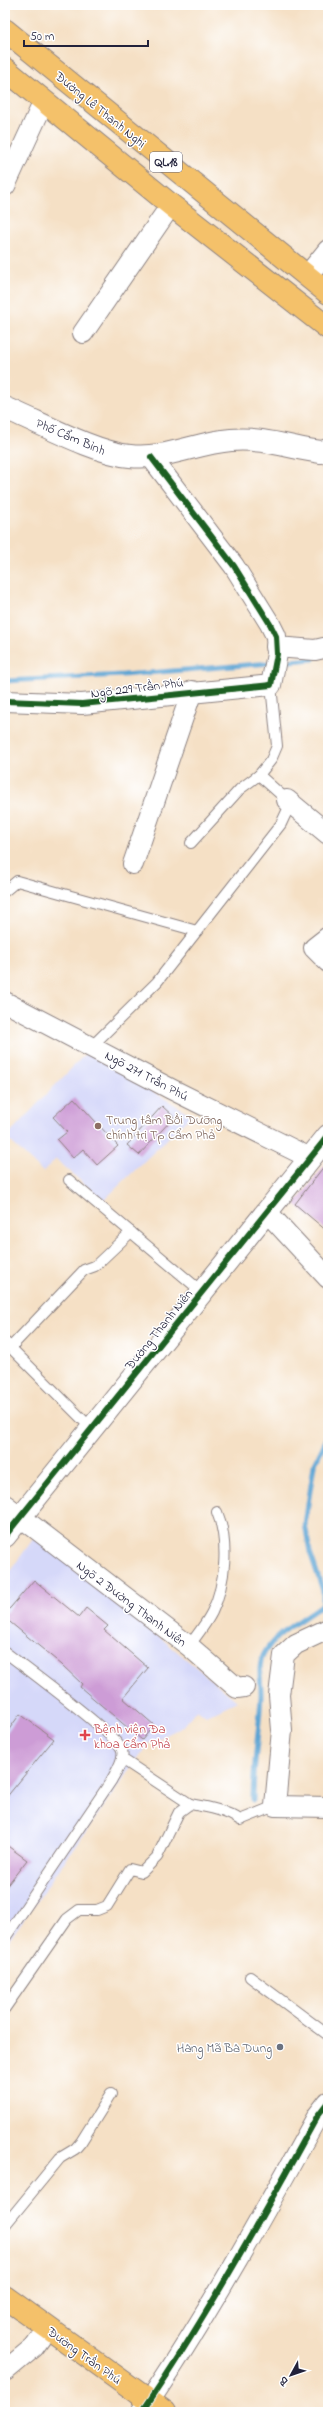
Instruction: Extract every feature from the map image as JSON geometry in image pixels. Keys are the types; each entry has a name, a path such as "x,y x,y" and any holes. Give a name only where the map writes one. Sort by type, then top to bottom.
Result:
{"main road":[{"name":"Đường Lê Thanh Nghị","path":"5,30 328,293"},
{"name":"QL.18","path":"5,69 171,205 328,328"},
{"name":"Đường Trần Phú","path":"5,2297 152,2409"}],"street":[{"path":"5,186 44,101"},
{"path":"83,332 171,205"},
{"path":"307,276 328,250"},
{"name":"Phố Cẩm Bình","path":"5,408 108,453 130,456 160,456 196,445 232,440 272,442 321,452 328,450"},
{"path":"151,456 234,566 270,624 276,636 274,664"},
{"name":"Ngõ 229 Trần Phú","path":"5,700 82,704 155,698 192,691 314,650 328,647"},
{"path":"133,864 192,691"},
{"path":"287,800 328,834"},
{"path":"328,937 314,948 328,962"},
{"name":"Ngõ 271 Trần Phú","path":"5,1002 92,1046 171,1089 310,1158"},
{"name":"Đường Thanh Niên","path":"5,1536 12,1511 92,1428 328,1136"},
{"path":"267,1212 328,1278"},
{"name":"Ngõ 2 Đường Thanh Niên","path":"12,1511 189,1646 237,1688 244,1687"},
{"path":"328,1629 296,1644 284,1656 279,1695 282,1730 275,1806 328,1807"},
{"path":"152,2409 230,2270 273,2198 318,2115 328,2102"},
{"path":"5,2371 34,2347 47,2329"}],"lane":[{"path":"191,843 240,789 259,775 271,760 277,746 274,664"},
{"path":"92,1046 157,982 281,824 288,809 287,800 259,775"},
{"path":"5,891 16,881 197,931"},
{"path":"69,1180 202,1292"},
{"path":"92,1428 8,1344 84,1270 95,1266 131,1232"},
{"path":"189,1646 212,1611 224,1566 226,1549 224,1532 217,1512"},
{"path":"5,1652 115,1740 122,1750 122,1759 111,1781 5,1938"},
{"path":"122,1759 190,1804 210,1807 240,1820 275,1806"},
{"path":"5,2008 67,1919 79,1910 97,1910 107,1906 130,1869 142,1872 157,1857 179,1812 190,1804"},
{"path":"250,1977 328,2035"},
{"path":"5,2225 60,2158 75,2150 111,2094"}],"shaded area":[{"name":"Trung tâm Bồi Dưỡng chính trị Tp Cẩm Phả","path":"87,1052 192,1115 103,1201 56,1159 43,1172 6,1137"},
{"name":"Bệnh viện Đa khoa Cẩm Phả","path":"36,1535 237,1701 206,1716 197,1709 182,1727 148,1744 5,1946 5,1578"}],"building":[{"path":"74,1098 118,1146 97,1165 83,1149 73,1158 57,1140 67,1132 53,1117"},
{"path":"162,1106 174,1117 139,1155 127,1145"},
{"path":"328,1161 328,1232 295,1204"},
{"path":"34,1580 79,1617 86,1608 108,1626 104,1630 148,1668 123,1698 154,1725 142,1740 80,1687 82,1684 62,1665 5,1618 5,1614"},
{"path":"20,1714 54,1739 5,1799 5,1735"},
{"path":"5,1844 27,1860 5,1888"}],"waterway":[{"path":"279,662 313,659"},
{"path":"5,681 123,675 271,663"},
{"path":"253,1800 261,1697 260,1668 262,1657 277,1637 323,1604 323,1591 310,1552 305,1524 314,1465 328,1436"}],"cycle path":[{"path":"5,701 82,704 271,685 277,654 276,636 270,624 234,566 151,457"},
{"path":"5,1536 328,1136"},
{"path":"142,2412 212,2303 318,2115 328,2102"}],"place":[{"name":"Trung tâm Bồi Dưỡng chính trị Tp Cẩm Phả","path":"98,1126"},
{"name":"Bệnh viện Đa khoa Cẩm Phả","path":"85,1735"},
{"name":"Hàng Mã Bà Dung","path":"280,2047"}]}
